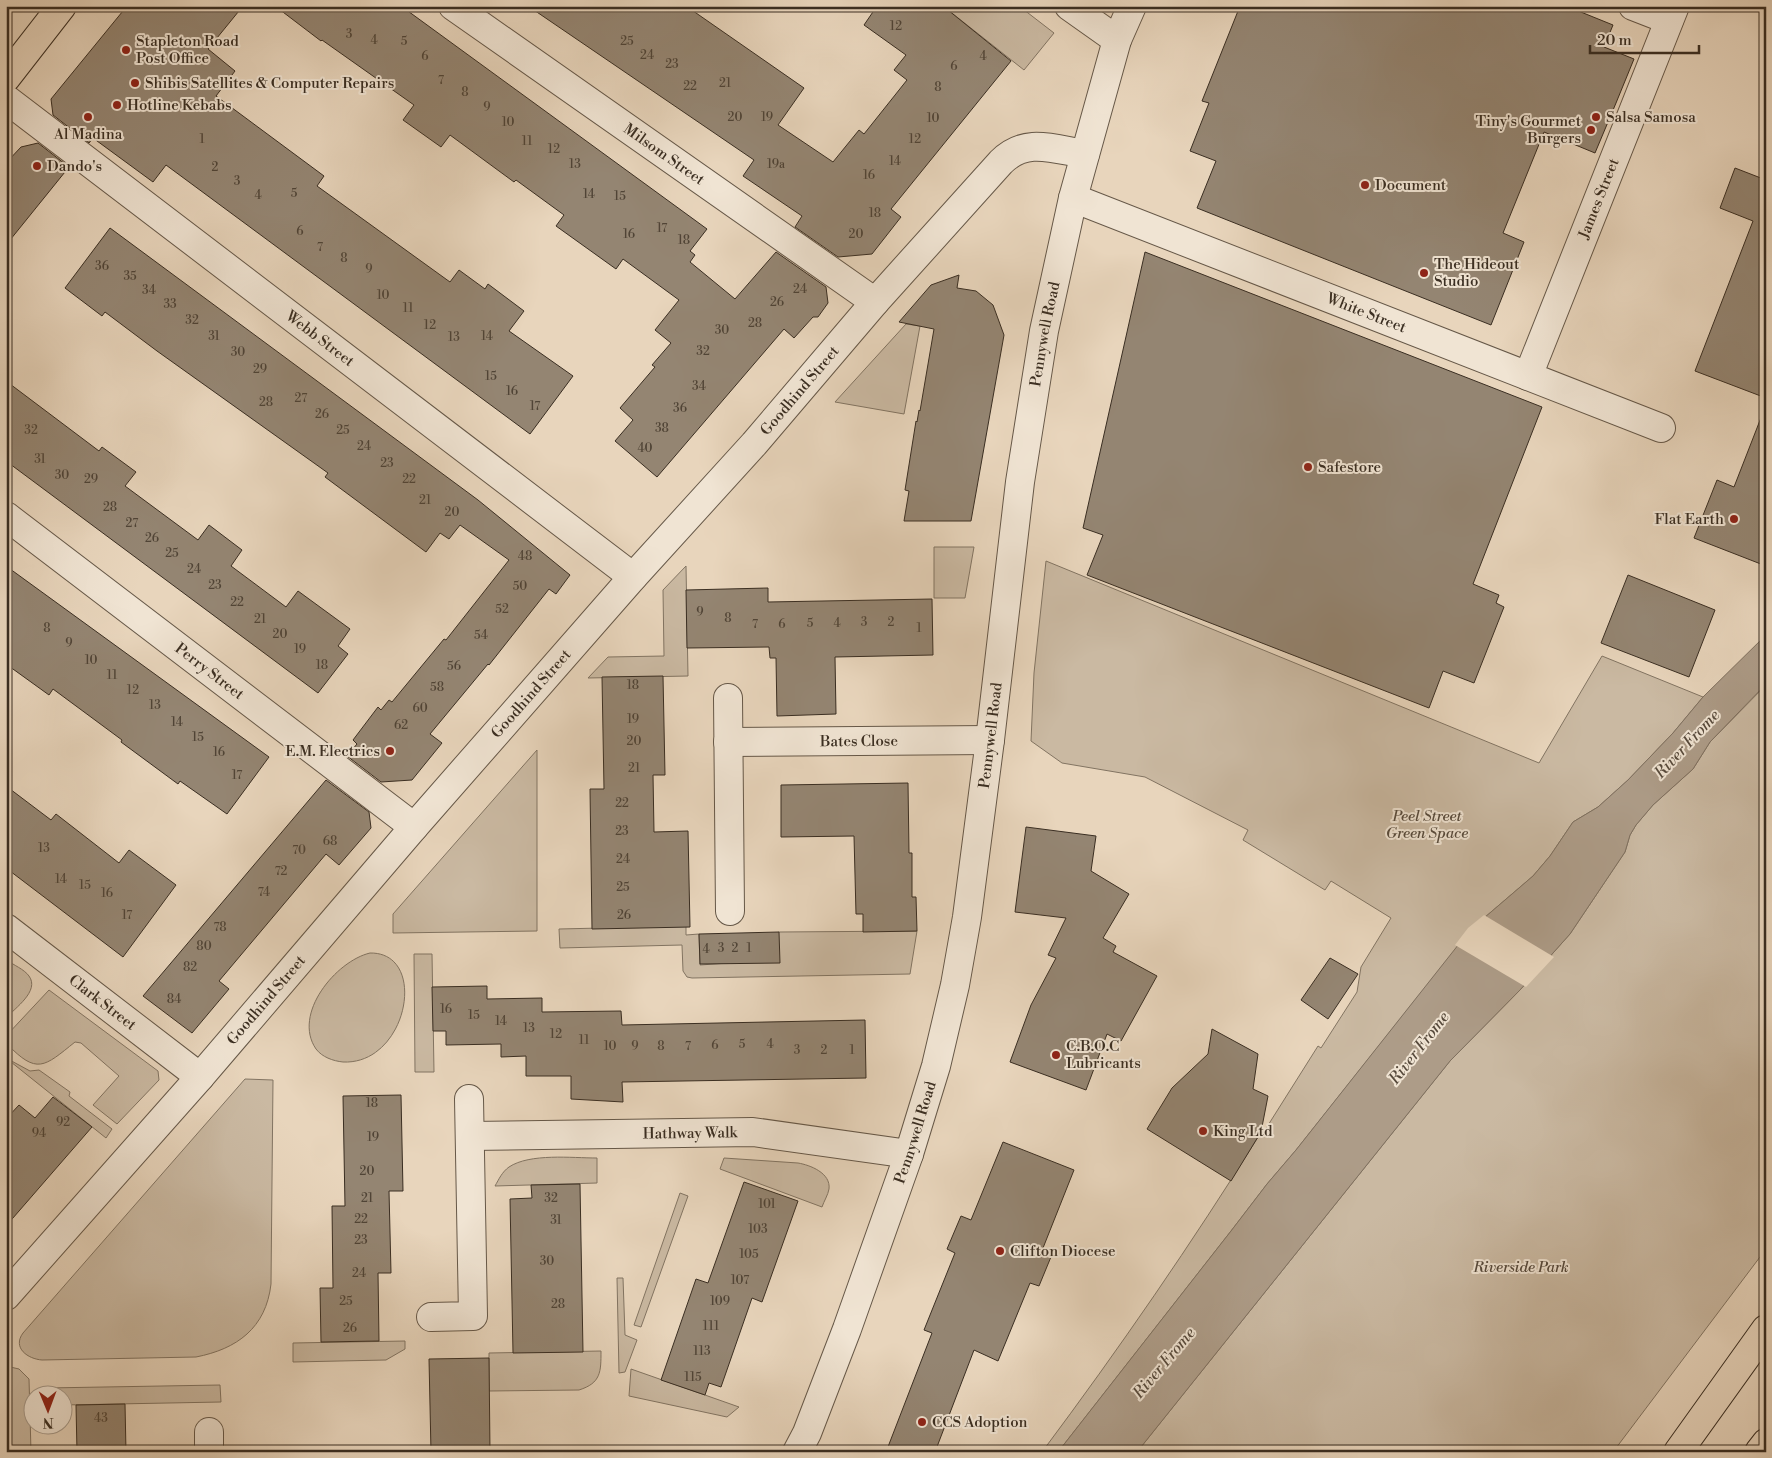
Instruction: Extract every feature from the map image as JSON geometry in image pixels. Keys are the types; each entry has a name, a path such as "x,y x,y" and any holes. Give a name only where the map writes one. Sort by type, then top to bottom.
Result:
{"main road":[{"path":"6,78 62,6"},
{"path":"1678,1452 1766,1329"},
{"path":"1759,1452 1766,1443"}],"street":[{"name":"Milsom Street","path":"453,6 875,302"},
{"path":"1069,6 1117,40"},
{"name":"Pennywell Road","path":"797,1452 807,1433 844,1337 909,1154 936,1066 955,986 967,917 990,740 1020,482 1044,332 1073,198 1117,40 1132,6"},
{"name":"James Street","path":"1528,376 1672,13 1633,6"},
{"name":"Webb Street","path":"6,100 633,577"},
{"name":"Goodhind Street","path":"6,1296 200,1077 414,827 633,577 754,444 875,302 1010,154 1021,148 1038,146 1085,154"},
{"name":"White Street","path":"1073,198 1661,428"},
{"name":"Perry Street","path":"6,516 414,827"},
{"path":"728,698 730,912"},
{"name":"Bates Close","path":"728,742 990,740"},
{"name":"Clark Street","path":"6,928 200,1077"},
{"path":"431,1317 473,1316 469,1099"},
{"name":"Hathway Walk","path":"470,1136 753,1132 909,1154"}],"green space":[{"path":"943,6 1019,6 1054,33 1024,70"},
{"path":"906,324 920,326 904,414 835,402"},
{"path":"934,547 974,547 965,598 934,598"},
{"name":"Peel Street Green Space","path":"1046,561 1539,763 1602,656 1703,697 1673,733 1628,780 1598,807 1573,822 1550,856 1533,876 1477,924 1267,1184 1058,1452 1042,1452 1154,1295 1260,1134 1267,1135 1265,1130 1318,1046 1321,1048 1357,992 1361,967 1391,918 1331,881 1325,890 1243,840 1248,830 1145,777 1062,763 1031,741 1034,673"},
{"path":"686,566 688,676 588,678 608,657 664,656 663,590"},
{"name":"Riverside Park","path":"1766,685 1766,1249 1613,1452 1137,1452 1450,1061 1520,990 1570,934 1625,852 1630,835 1636,825 1653,805 1693,769 1710,742"},
{"path":"537,750 537,931 393,933 393,914"},
{"path":"686,926 686,935 699,934 700,965 728,963 779,932 917,931 910,974 692,978 687,977 683,971 682,945 560,948 559,929"},
{"path":"370,953 388,958 400,970 405,988 403,1008 396,1029 383,1046 365,1058 343,1062 332,1060 318,1052 310,1035 310,1020 314,1005 321,991 344,966"},
{"path":"414,954 432,954 434,1072 415,1072"},
{"path":"7,960 27,974 32,982 25,999 6,1018"},
{"path":"49,990 158,1071 159,1080 117,1124 93,1105 119,1076 81,1043 75,1042 56,1057 41,1064 34,1064 26,1060 7,1044 6,1036"},
{"path":"6,1058 30,1071 39,1070 70,1092 69,1096 112,1129 106,1138"},
{"path":"245,1079 273,1080 271,1284 263,1313 256,1324 236,1342 211,1353 196,1357 42,1360 23,1352 19,1343 23,1333"},
{"path":"552,1157 597,1158 597,1183 495,1186 509,1167 528,1160"},
{"path":"724,1158 798,1163 808,1166 819,1171 827,1178 829,1183 828,1194 822,1207 720,1169"},
{"path":"680,1193 688,1196 641,1327 634,1325"},
{"path":"617,1278 623,1278 625,1335 637,1340 625,1372 619,1373"},
{"path":"405,1341 405,1349 386,1360 293,1362 293,1343"},
{"path":"601,1351 600,1371 596,1380 579,1390 489,1391 489,1353"},
{"path":"6,1366 19,1369 29,1379 29,1386 22,1386 22,1436 31,1436 31,1452 6,1452"},
{"path":"631,1369 739,1407 727,1417 629,1396"},
{"path":"220,1385 221,1402 72,1405 72,1388"}],"water":[{"name":"River Frome","path":"1766,635 1766,684 1710,742 1693,769 1653,805 1636,825 1630,835 1625,852 1570,934 1520,990 1450,1061 1137,1452 1058,1452 1267,1184 1470,930 1533,876 1550,856 1573,822 1598,807 1628,780 1673,733 1703,697"}],"pier":[{"path":"1484,915 1554,957 1526,987 1455,945 1468,928"}],"building":[{"path":"127,6 243,6 208,49 235,71 216,96 324,176 317,186 450,282 459,270 485,289 488,284 524,311 509,331 573,376 530,434 166,165 153,182 93,138 89,143 53,115 51,99"},
{"path":"275,6 401,6 707,229 690,251 695,255 690,262 735,299 776,252 826,287 828,303 818,317 813,317 794,338 784,329 657,477 615,441 633,420 620,408 655,367 652,365 671,343 655,330 679,300 623,259 616,269 556,226 564,215 516,180 514,182 450,135 441,147 403,120 414,105 321,41"},
{"path":"528,6 686,6 804,88 778,125 833,162 859,130 864,134 907,80 894,70 906,55 864,25 877,6 943,6 1011,61 891,209 901,217 872,254 838,257 795,227 802,216 743,176 754,160"},
{"name":"Document","path":"1240,6 1566,6 1613,25 1604,47 1634,59 1595,153 1544,132 1503,233 1524,242 1491,325 1197,208 1216,161 1190,151 1209,103 1202,101"},
{"path":"38,143 69,167 6,245 6,163 21,147"},
{"path":"1735,168 1766,180 1766,398 1695,371 1753,221 1720,208"},
{"path":"110,228 478,500 570,575 556,594 549,589 489,665 430,734 442,743 412,780 381,782 347,756 357,744 353,740 378,707 381,710 389,700 392,702 444,639 446,640 509,560 460,525 449,539 440,533 426,552 325,477 328,473 105,312 102,316 65,288"},
{"name":"Safestore","path":"1145,252 1542,407 1473,584 1499,595 1496,603 1504,607 1474,683 1443,671 1429,708 1087,575 1103,535 1083,528"},
{"path":"959,275 957,288 976,291 993,305 1004,335 971,521 904,521 909,491 905,490 934,329 899,322 931,285"},
{"path":"6,381 99,451 102,447 136,472 125,486 198,540 209,525 242,550 231,566 286,607 298,591 350,629 338,646 348,654 318,693 6,461"},
{"name":"Flat Earth","path":"1764,410 1766,411 1766,566 1694,538 1717,480 1734,487"},
{"path":"6,566 269,757 227,814 180,781 178,784 53,689 49,695 6,664"},
{"path":"1628,575 1715,610 1689,677 1601,643"},
{"path":"768,588 768,602 932,599 933,655 835,657 836,714 777,716 776,658 770,658 769,647 687,648 686,590"},
{"path":"663,676 665,775 653,775 654,832 688,831 690,927 592,929 590,789 604,789 602,677"},
{"path":"326,780 369,812 371,828 339,865 326,854 219,981 229,989 192,1033 143,996"},
{"path":"908,783 909,853 912,853 912,897 916,897 917,931 863,932 863,914 856,914 854,836 781,837 781,785"},
{"path":"6,786 51,820 56,814 119,863 129,850 176,885 123,957 6,868"},
{"path":"1026,827 1096,836 1091,871 1129,894 1103,938 1116,946 1113,952 1157,976 1121,1041 1107,1034 1086,1090 1010,1062 1031,1005 1056,958 1048,955 1066,918 1015,912"},
{"path":"779,932 780,963 700,964 699,934"},
{"path":"1330,958 1358,974 1328,1019 1301,1000"},
{"path":"487,986 487,999 542,998 542,1012 621,1011 622,1025 865,1020 866,1078 622,1082 623,1102 571,1099 571,1076 526,1076 526,1056 501,1057 501,1044 446,1045 446,1031 433,1031 432,987"},
{"path":"1212,1029 1258,1054 1253,1089 1268,1096 1261,1132 1231,1181 1147,1129 1172,1088 1208,1054"},
{"path":"401,1095 403,1191 389,1191 391,1273 378,1273 379,1341 321,1342 320,1288 333,1288 332,1206 345,1206 343,1096"},
{"path":"53,1097 92,1127 6,1226 6,1119 19,1105 35,1118"},
{"name":"Clifton Diocese","path":"1003,1142 1074,1170 1043,1248 1053,1252 1039,1286 1030,1283 998,1361 974,1350 935,1452 886,1452 932,1333 924,1330 955,1253 947,1249 961,1216 971,1220"},
{"path":"744,1182 798,1201 762,1302 752,1298 721,1387 709,1383 705,1395 661,1380 696,1279 708,1283"},
{"path":"580,1184 583,1352 513,1353 510,1199 532,1198 531,1185"},
{"path":"489,1358 490,1452 431,1452 429,1359"},
{"path":"125,1404 126,1452 77,1452 76,1405"}],"place":[{"name":"Stapleton Road Post Office","path":"126,50"},
{"name":"Shibis Satellites & Computer Repairs","path":"135,83"},
{"name":"Hotline Kebabs","path":"117,105"},
{"name":"Al Madina","path":"88,117"},
{"name":"Salsa Samosa","path":"1596,117"},
{"name":"Tiny's Gourmet Burgers","path":"1591,130"},
{"name":"Dando's","path":"37,166"},
{"name":"Document","path":"1365,185"},
{"name":"The Hideout Studio","path":"1424,273"},
{"name":"Safestore","path":"1308,467"},
{"name":"Flat Earth","path":"1734,519"},
{"name":"E.M. Electrics","path":"390,751"},
{"name":"C.B.O.C Lubricants","path":"1056,1055"},
{"name":"King Ltd","path":"1203,1131"},
{"name":"Clifton Diocese","path":"1000,1251"},
{"name":"CCS Adoption","path":"922,1422"}]}
